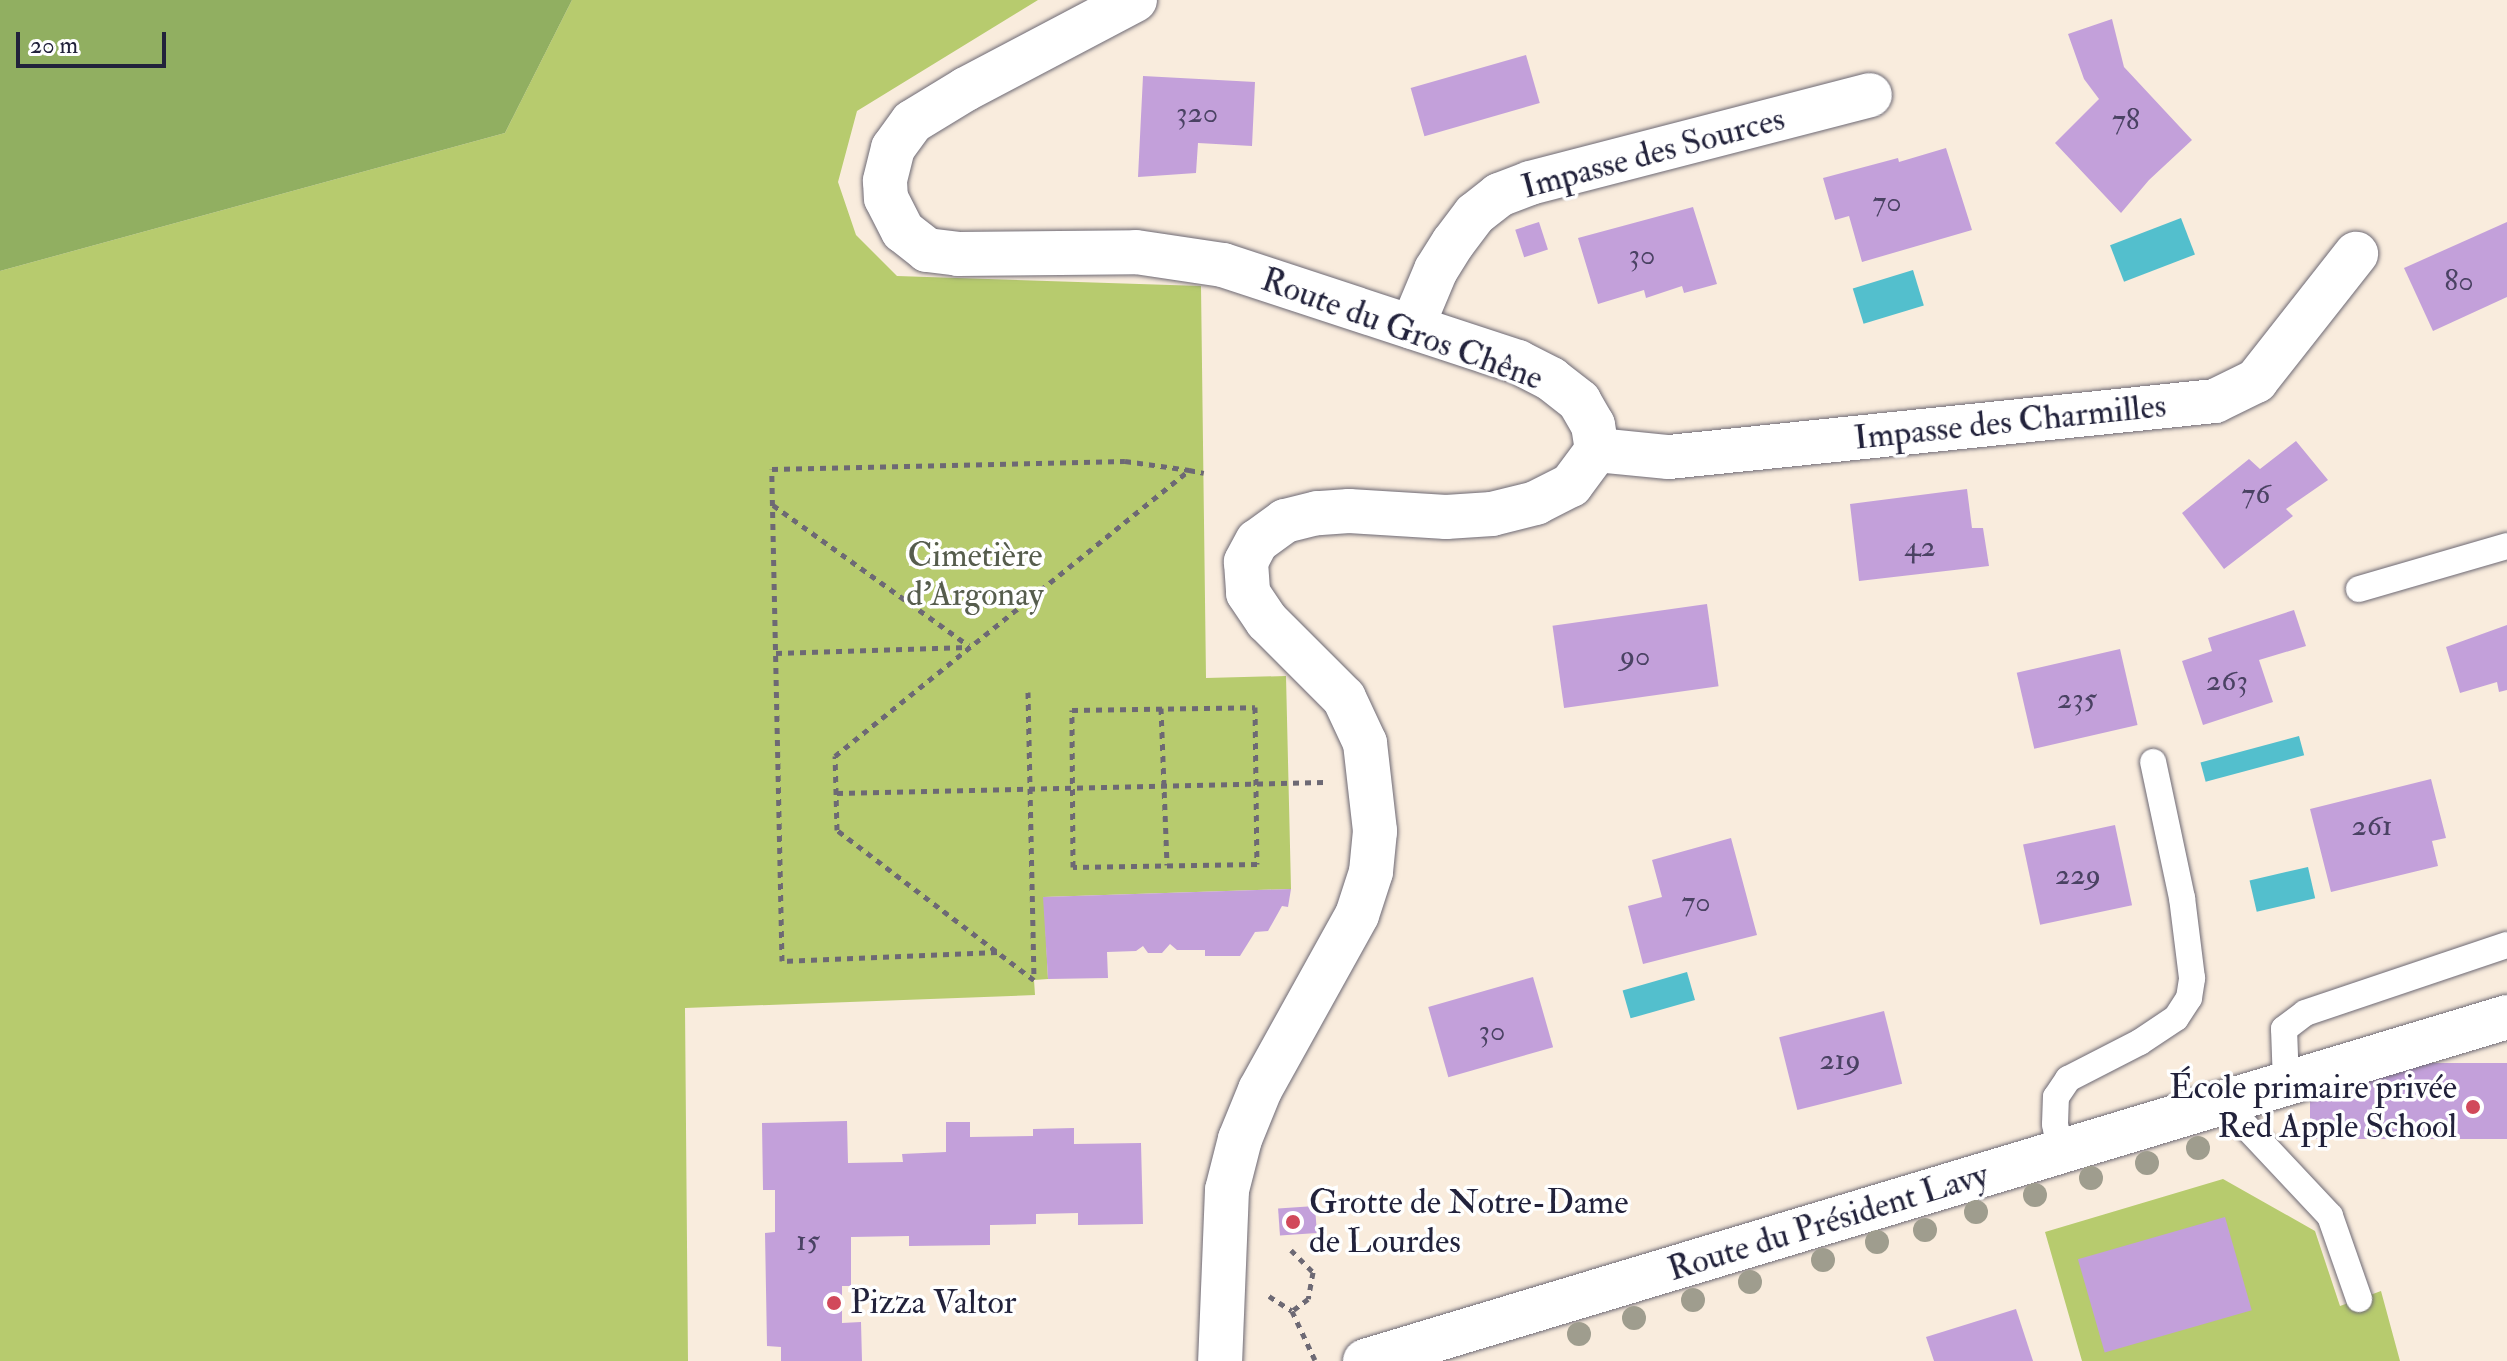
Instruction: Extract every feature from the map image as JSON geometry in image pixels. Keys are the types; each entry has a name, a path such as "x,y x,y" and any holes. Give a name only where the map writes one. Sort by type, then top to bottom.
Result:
{"street":[{"name":"Route du Gros Chêne","path":"1135,0 966,89 912,122 893,148 885,181 886,198 903,231 927,250 958,254 1136,252 1223,265 1518,362 1551,379 1579,401 1593,425 1597,450"},
{"name":"Impasse des Sources","path":"1412,327 1436,270 1453,243 1475,214 1499,195 1530,183 1870,95"},
{"name":"Impasse des Charmilles","path":"1597,450 1669,457 2215,401 2256,381 2356,254"},
{"path":"1220,1361 1227,1190 1240,1139 1260,1090 1357,915 1371,872 1375,831 1365,743 1344,698 1319,670 1291,648 1248,593 1246,562 1257,541 1285,521 1317,513 1349,511 1446,517 1492,514 1536,503 1571,485 1597,450"},
{"name":"Route du Président Lavy","path":"1365,1361 2507,1017"}],"lane":[{"path":"2359,589 2507,546"},
{"path":"2060,1152 2055,1124 2056,1097 2068,1079 2140,1042 2176,1018 2189,998 2192,978 2182,898 2153,762"},
{"path":"2286,1083 2284,1029 2305,1013 2507,945"},
{"path":"2224,1103 2330,1216 2359,1299"}],"path":[{"path":"997,952 782,961 772,469 1125,461 1204,473"},
{"path":"1028,692 1034,980 837,830 835,756 1189,470"},
{"path":"773,505 969,646"},
{"path":"776,653 969,646"},
{"path":"1255,707 1257,864 1073,867 1072,710 1161,708 1255,707"},
{"path":"1161,708 1167,865"},
{"path":"837,793 1371,780"},
{"path":"1291,1250 1313,1272 1308,1299 1292,1311"},
{"path":"1221,1295 1271,1296 1292,1311 1315,1361"}],"green space":[{"path":"0,0 572,0 505,133 0,271"},
{"name":"Cimetière d'Argonay","path":"572,0 1038,0 857,111 838,182 856,235 897,276 1201,286 1206,678 1286,676 1291,889 1044,897 1048,979 1034,980 1035,995 685,1008 688,1361 0,1361 0,271 505,133"},
{"path":"2223,1179 2315,1231 2340,1306 2381,1291 2400,1361 2082,1361 2045,1232"}],"water":[{"path":"2181,218 2195,254 2124,282 2110,245"},
{"path":"1913,270 1924,305 1864,324 1853,288"},
{"path":"2299,736 2304,755 2206,782 2200,762"},
{"path":"2308,867 2315,898 2257,912 2250,880"},
{"path":"1687,972 1695,1000 1631,1018 1623,990"}],"building":[{"path":"2112,19 2124,67 2192,140 2149,180 2121,213 2055,143 2099,99 2084,79 2068,34"},
{"path":"1526,55 1540,103 1424,136 1411,88"},
{"path":"1143,76 1255,82 1252,146 1198,143 1196,173 1138,177"},
{"path":"1946,148 1972,230 1862,262 1849,216 1835,220 1823,178 1898,158 1899,162"},
{"path":"1693,207 1717,284 1684,293 1682,286 1646,298 1644,290 1598,304 1578,238"},
{"path":"1539,222 1548,250 1524,257 1515,230"},
{"path":"2507,222 2507,297 2433,331 2404,268"},
{"path":"2296,441 2328,480 2286,509 2293,516 2224,569 2182,513 2249,459 2260,469"},
{"path":"1967,489 1972,528 1983,528 1989,566 1859,581 1850,504"},
{"path":"1707,604 1719,686 1564,708 1553,626"},
{"path":"2294,610 2306,646 2259,660 2273,702 2203,725 2182,661 2212,651 2208,638"},
{"path":"2507,625 2507,690 2499,692 2497,682 2460,693 2446,647"},
{"path":"2120,649 2138,725 2034,749 2017,673"},
{"path":"2431,779 2446,838 2432,841 2438,866 2331,892 2310,809"},
{"path":"2115,825 2132,905 2040,925 2023,845"},
{"path":"1731,838 1757,935 1643,964 1628,906 1662,897 1652,860"},
{"path":"1291,889 1288,907 1282,906 1268,931 1255,932 1240,956 1205,956 1205,950 1177,950 1170,944 1162,953 1148,953 1143,946 1136,951 1107,952 1108,978 1048,979 1043,897"},
{"path":"1533,977 1553,1047 1448,1077 1428,1007"},
{"path":"1884,1011 1902,1084 1797,1110 1779,1037"},
{"path":"2310,1063 2507,1063 2507,1139 2310,1139"},
{"path":"847,1121 848,1163 903,1162 902,1154 946,1152 946,1122 970,1122 970,1137 1033,1136 1033,1129 1074,1128 1074,1144 1141,1143 1143,1224 1078,1225 1078,1213 1036,1214 1036,1224 990,1225 990,1245 909,1246 909,1236 851,1237 851,1286 842,1286 842,1323 861,1322 862,1361 781,1361 781,1347 767,1346 765,1233 775,1232 775,1190 763,1190 762,1123"},
{"path":"1315,1206 1317,1233 1280,1236 1278,1209"},
{"path":"2225,1217 2252,1310 2105,1352 2078,1259"},
{"path":"2016,1309 2033,1361 1934,1361 1926,1337"}],"place":[{"name":"École primaire privée Red Apple School","path":"2473,1107"},
{"name":"Grotte de Notre-Dame de Lourdes","path":"1293,1222"},
{"name":"Pizza Valtor","path":"834,1303"}]}
